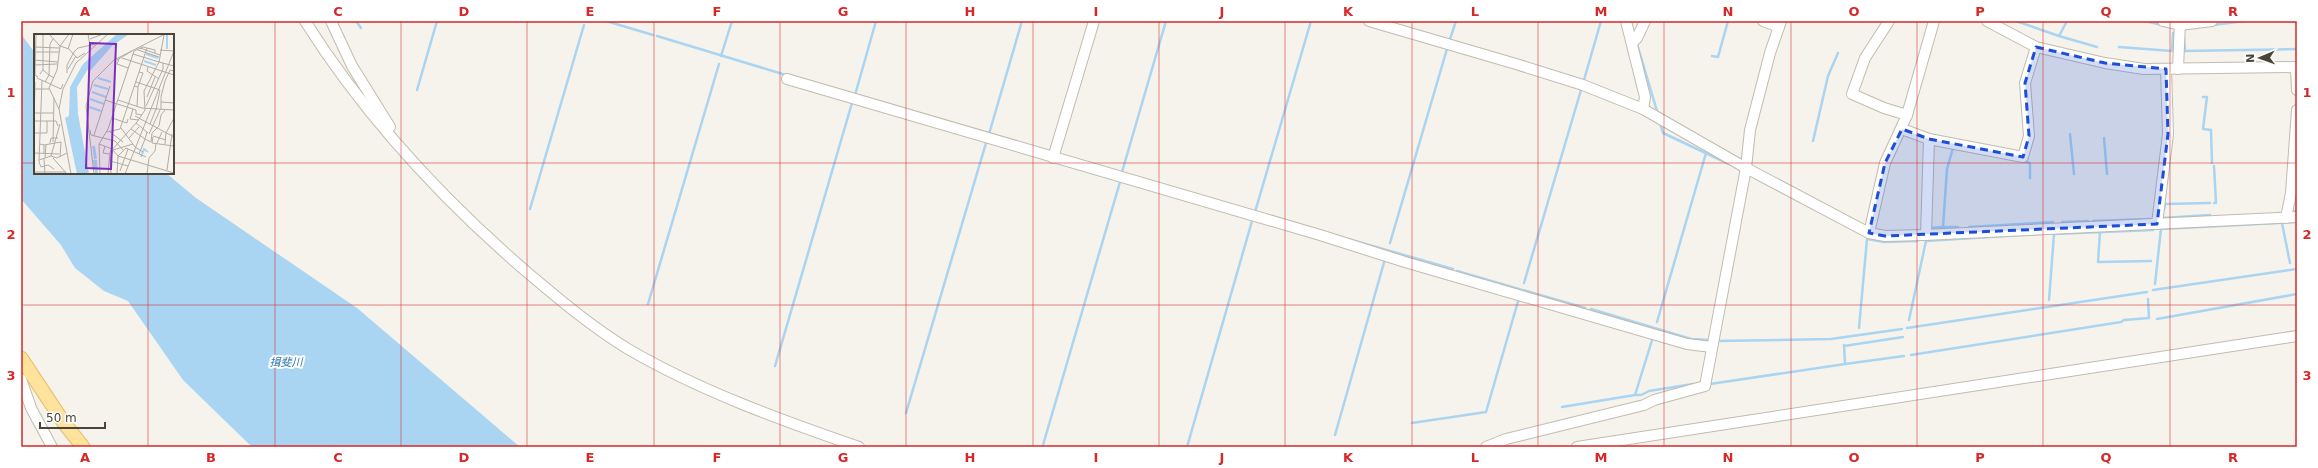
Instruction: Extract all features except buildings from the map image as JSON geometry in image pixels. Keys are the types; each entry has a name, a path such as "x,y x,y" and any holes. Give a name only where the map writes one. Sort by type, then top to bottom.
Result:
{"main road":[{"path":"21,358 40,390 83,447"}],"street":[{"path":"305,21 391,137 430,180 503,251 566,304 628,349 699,385 795,424 859,447"},
{"path":"331,21 352,66 390,127 391,137"},
{"path":"1053,158 1094,21"},
{"path":"1369,21 1383,23 1583,85 1643,109 1746,168 1869,233 1885,236 1926,235 2297,217"},
{"path":"1626,21 1645,97 1643,109"},
{"path":"1632,43 1637,38 1645,21"},
{"path":"1486,447 1506,439 1644,405 1654,400 1699,389 1705,386 1746,168 1750,130 1770,53 1780,24 1763,21"},
{"path":"1889,21 1865,58 1852,94 1884,108 1908,115"},
{"path":"1869,233 1886,163 1908,115 1934,21"},
{"path":"1987,21 2036,47 2105,63 2144,69 2297,67 2297,90"},
{"path":"2162,21 2180,23 2212,21"},
{"path":"2178,69 2180,23"},
{"path":"1902,129 1929,139 2023,157 2029,136 2025,83 2036,47"},
{"path":"2157,224 2168,134 2166,69"},
{"path":"787,79 1680,342 1712,347"},
{"path":"2286,218 2295,163 2297,110"},
{"path":"1926,235 1929,139"},
{"path":"1577,447 2297,336"},
{"path":"21,379 31,408 52,447"}],"highlighted area":[{"path":"2036,47 2105,63 2166,69 2168,134 2157,224 1885,236 1869,233 1885,163 1902,129 1929,139 2023,157 2029,136 2025,83"}],"water":[{"name":"揖斐川","path":"21,34 34,52 34,174 167,174 196,198 357,308 520,447 252,447 183,380 128,301 104,291 75,268 61,245 21,199"}],"waterway":[{"path":"356,21 361,28"},
{"path":"417,90 437,21"},
{"path":"606,21 653,35"},
{"path":"721,56 732,21"},
{"path":"855,95 876,21"},
{"path":"989,134 1022,21"},
{"path":"1122,172 1166,21"},
{"path":"1255,212 1311,21"},
{"path":"1450,39 1456,21"},
{"path":"1584,80 1601,21"},
{"path":"1712,56 1718,57 1728,21"},
{"path":"2016,21 2059,36 2067,21"},
{"path":"2145,21 2162,25"},
{"path":"2213,25 2245,21"},
{"path":"530,209 584,25"},
{"path":"2119,47 2172,51 2173,33"},
{"path":"657,36 786,75"},
{"path":"2059,36 2097,47"},
{"path":"2184,37 2185,51 2297,49"},
{"path":"1637,44 1657,111"},
{"path":"1390,243 1447,49"},
{"path":"1813,141 1828,76 1838,53"},
{"path":"648,304 719,64"},
{"path":"1524,283 1581,90"},
{"path":"2203,97 2207,97 2203,129 2211,130 2212,163"},
{"path":"775,366 852,103"},
{"path":"1660,123 1663,133 1729,164"},
{"path":"2070,134 2074,174"},
{"path":"2104,138 2107,174"},
{"path":"906,413 986,143"},
{"path":"1956,148 1953,148 1947,169 1943,227 1958,227"},
{"path":"1657,322 1706,153"},
{"path":"2022,161 2030,163 2030,178"},
{"path":"2214,166 2216,203 2214,203"},
{"path":"1043,445 1120,182"},
{"path":"2164,210 2165,204 2210,203"},
{"path":"2292,211 2297,211"},
{"path":"2163,216 2162,218 2210,215"},
{"path":"2093,221 2149,219"},
{"path":"1187,447 1252,221"},
{"path":"2062,222 2088,221"},
{"path":"1969,227 2053,222"},
{"path":"2155,284 2161,229 2297,222"},
{"path":"2282,223 2290,263"},
{"path":"1930,228 1943,227"},
{"path":"2049,300 2054,234 2153,230"},
{"path":"2100,232 2098,262 2151,261"},
{"path":"1909,320 1926,241 2054,233"},
{"path":"1348,239 1453,269"},
{"path":"1859,328 1867,239 1884,242 1917,241"},
{"path":"1335,435 1385,259"},
{"path":"2153,290 2297,269"},
{"path":"1457,271 1585,308"},
{"path":"1907,328 2147,292"},
{"path":"2157,319 2297,294"},
{"path":"1412,423 1486,412 1519,298"},
{"path":"1911,355 2121,322 2124,320 2149,318 2148,299"},
{"path":"1591,309 1691,339 1709,340"},
{"path":"1716,341 1831,339 1902,329"},
{"path":"1653,337 1635,395 1641,395 1649,391 1693,384"},
{"path":"1844,346 1903,337"},
{"path":"1710,384 1845,364 1844,345"},
{"path":"1845,364 1904,356"},
{"path":"1562,407 1635,395"}]}
